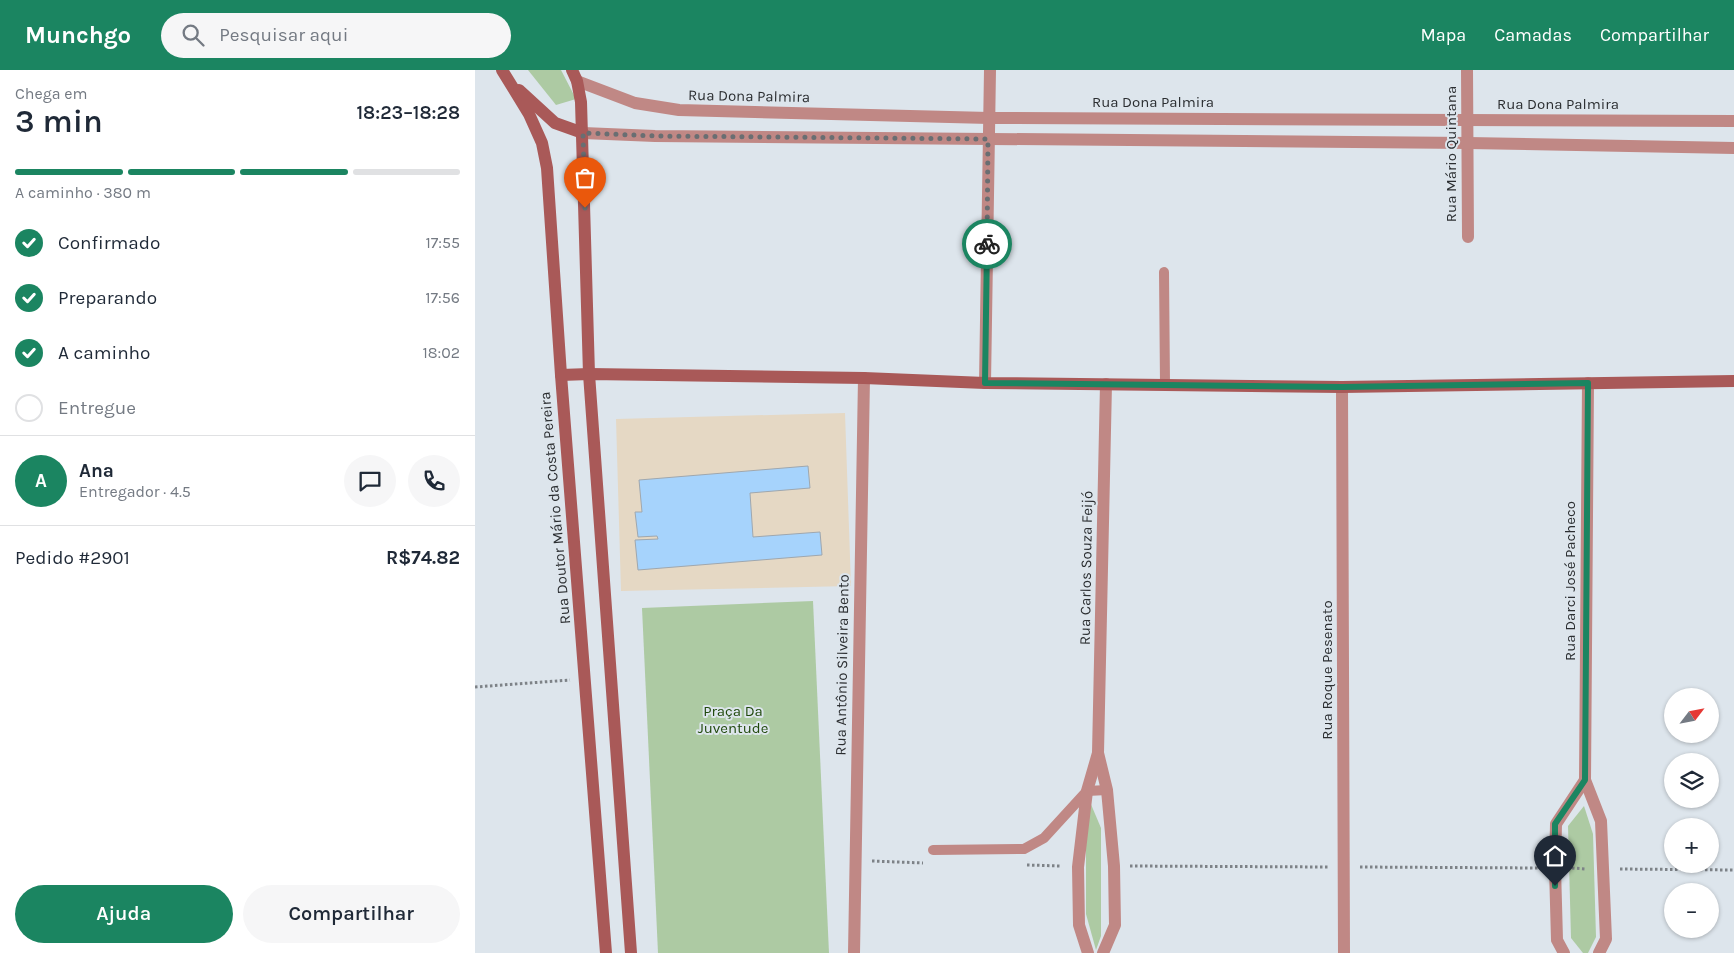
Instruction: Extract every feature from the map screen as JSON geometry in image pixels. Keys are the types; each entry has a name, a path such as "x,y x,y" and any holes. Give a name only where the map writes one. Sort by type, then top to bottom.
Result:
{"main road":[{"name":"Rua Doutor Mário da Costa Pereira","path":"502,70 529,114 542,143 547,168 561,375 606,953"},
{"path":"575,75 583,133 589,374 631,953"},
{"path":"511,83 555,123 583,133"},
{"path":"561,375 864,378 985,383 1342,387 1734,381"}],"street":[{"path":"985,383 990,70"},
{"name":"Rua Mário Quintana","path":"1467,70 1468,237"},
{"name":"Rua Dona Palmira","path":"575,75 635,102 679,110 989,118 1734,121"},
{"path":"583,133 655,136 1468,143 1734,148"},
{"name":"Rua Antônio Silveira Bento","path":"854,953 864,378"},
{"name":"Rua Darci José Pacheco","path":"1588,383 1585,780 1601,821 1606,939 1599,953"},
{"name":"Rua Carlos Souza Feijó","path":"1088,953 1079,925 1078,867 1087,791 1098,753 1106,384"},
{"name":"Rua Roque Pesenato","path":"1342,387 1344,953"},
{"name":"Rua Carlos Souza Feijó","path":"1098,753 1107,790 1114,866 1115,925 1103,953"},
{"path":"1564,953 1557,940 1555,824 1585,780"}],"lane":[{"path":"1164,272 1165,384"},
{"path":"933,850 1024,849 1044,838 1087,791 1107,790"}],"path":[{"path":"475,687 585,678"},
{"path":"855,861 933,863"},
{"path":"1020,865 1078,867"},
{"path":"1114,866 1734,870"}],"shaded area":[{"path":"845,413 851,586 621,591 616,419"}],"green space":[{"path":"528,70 561,70 576,99 556,105"},
{"name":"Praça Da Juventude","path":"813,601 829,953 658,953 642,608"},
{"path":"1090,802 1101,828 1101,936 1096,950 1086,914 1086,819"},
{"path":"1584,806 1593,834 1596,937 1588,953 1583,953 1571,938 1568,826"}],"building":[{"path":"808,466 810,488 750,493 753,537 820,532 822,555 638,570 635,540 658,539 657,536 638,537 635,512 642,512 639,480"}],"way so far":[{"path":"585,208 583,133 655,136 988,139 987,244"}],"route":[{"path":"987,244 985,383 1342,387 1588,383 1585,780 1555,824 1555,886"}]}
